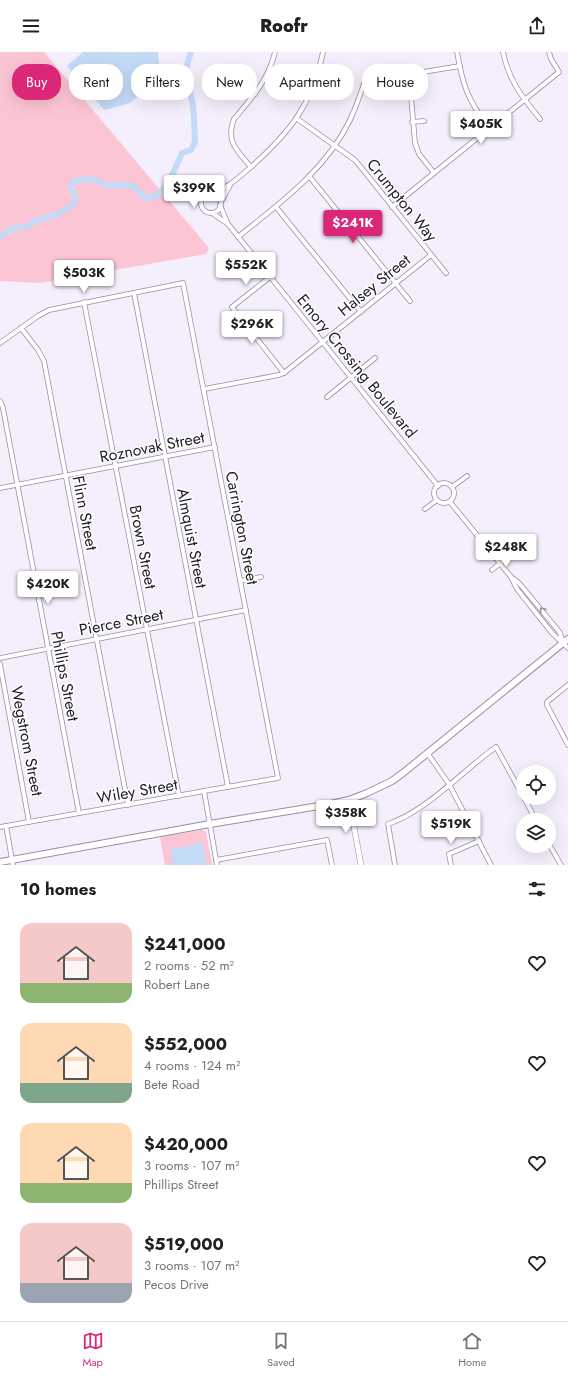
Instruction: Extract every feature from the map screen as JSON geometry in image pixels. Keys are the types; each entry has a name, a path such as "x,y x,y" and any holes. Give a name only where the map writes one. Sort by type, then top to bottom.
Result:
{"main road":[{"path":"0,862 12,863 210,824 311,808 349,800 392,781 428,754 566,641"}],"street":[{"path":"257,91 266,76 274,52"},
{"path":"228,224 212,212 208,212 203,209 201,201 205,194 213,193 230,185 281,139 304,106 314,85 323,52"},
{"path":"457,52 462,80 469,98 489,128"},
{"path":"503,52 511,80 524,100 540,119"},
{"path":"392,207 559,72 551,59 549,52"},
{"path":"428,70 460,66"},
{"path":"238,237 276,207 321,164 335,145 349,121 355,110 362,89"},
{"path":"250,100 234,119 231,130 234,146 251,167"},
{"path":"411,100 413,138 416,149 434,173"},
{"name":"Crumpton Way","path":"296,118 355,160 446,273"},
{"path":"412,122 424,121"},
{"path":"309,176 410,301"},
{"path":"212,212 217,210 230,185"},
{"path":"213,193 219,198 228,224"},
{"path":"276,207 361,312"},
{"name":"Emory Crossing Boulevard","path":"228,224 438,486"},
{"name":"Halsey Street","path":"204,389 279,375 361,312 431,255"},
{"path":"270,277 232,307 284,372"},
{"name":"Carrington Street","path":"134,293 183,283 278,778"},
{"path":"0,343 50,310 134,293"},
{"name":"Almquist Street","path":"134,293 228,787"},
{"name":"Brown Street","path":"84,302 179,796"},
{"name":"Flinn Street","path":"21,328 38,350 44,361 128,805"},
{"path":"327,396 375,358"},
{"name":"Phillips Street","path":"0,401 3,408 79,813"},
{"name":"Roznovak Street","path":"0,488 215,447"},
{"path":"452,487 467,476"},
{"path":"450,502 444,503 437,500 435,491 438,486 444,484 452,487"},
{"path":"450,502 454,494 452,487"},
{"path":"425,509 437,500"},
{"path":"450,502 511,577 517,589 552,633 566,641 568,648"},
{"path":"492,570 511,554"},
{"path":"240,582 261,577"},
{"name":"Pierce Street","path":"0,658 246,610"},
{"name":"Wegstrom Street","path":"0,664 30,822"},
{"path":"568,686 547,702 547,707 568,745"},
{"path":"395,865 388,824 426,803 496,747 516,783"},
{"path":"428,754 449,784 491,865"},
{"name":"Wiley Street","path":"0,827 278,778"},
{"path":"204,791 216,863 327,840 332,865"},
{"path":"349,800 361,865"},
{"path":"6,826 12,863"},
{"path":"451,865 449,854 478,841"},
{"path":"554,853 560,865"}],"shaded area":[{"path":"0,52 44,52 54,64 12,64 12,100 61,100 61,72 69,82 69,100 84,100 209,248 206,254 40,283 0,281"},
{"path":"202,830 206,832 212,865 165,865 160,837"}],"water":[{"path":"83,52 158,52 159,64 131,64 131,100 134,100 130,103 104,110 96,100 123,100 123,64 69,64"},
{"path":"203,843 207,865 173,865 170,849"}],"waterway":[{"path":"31,224 38,220 56,215 73,205 75,201 75,196 71,185 73,181 91,179 105,185 131,185 135,187 141,195 148,198 155,196 161,191 172,176 182,153 191,150 195,142 193,105 186,75 191,52"},
{"path":"0,237 11,229 28,226"}]}
